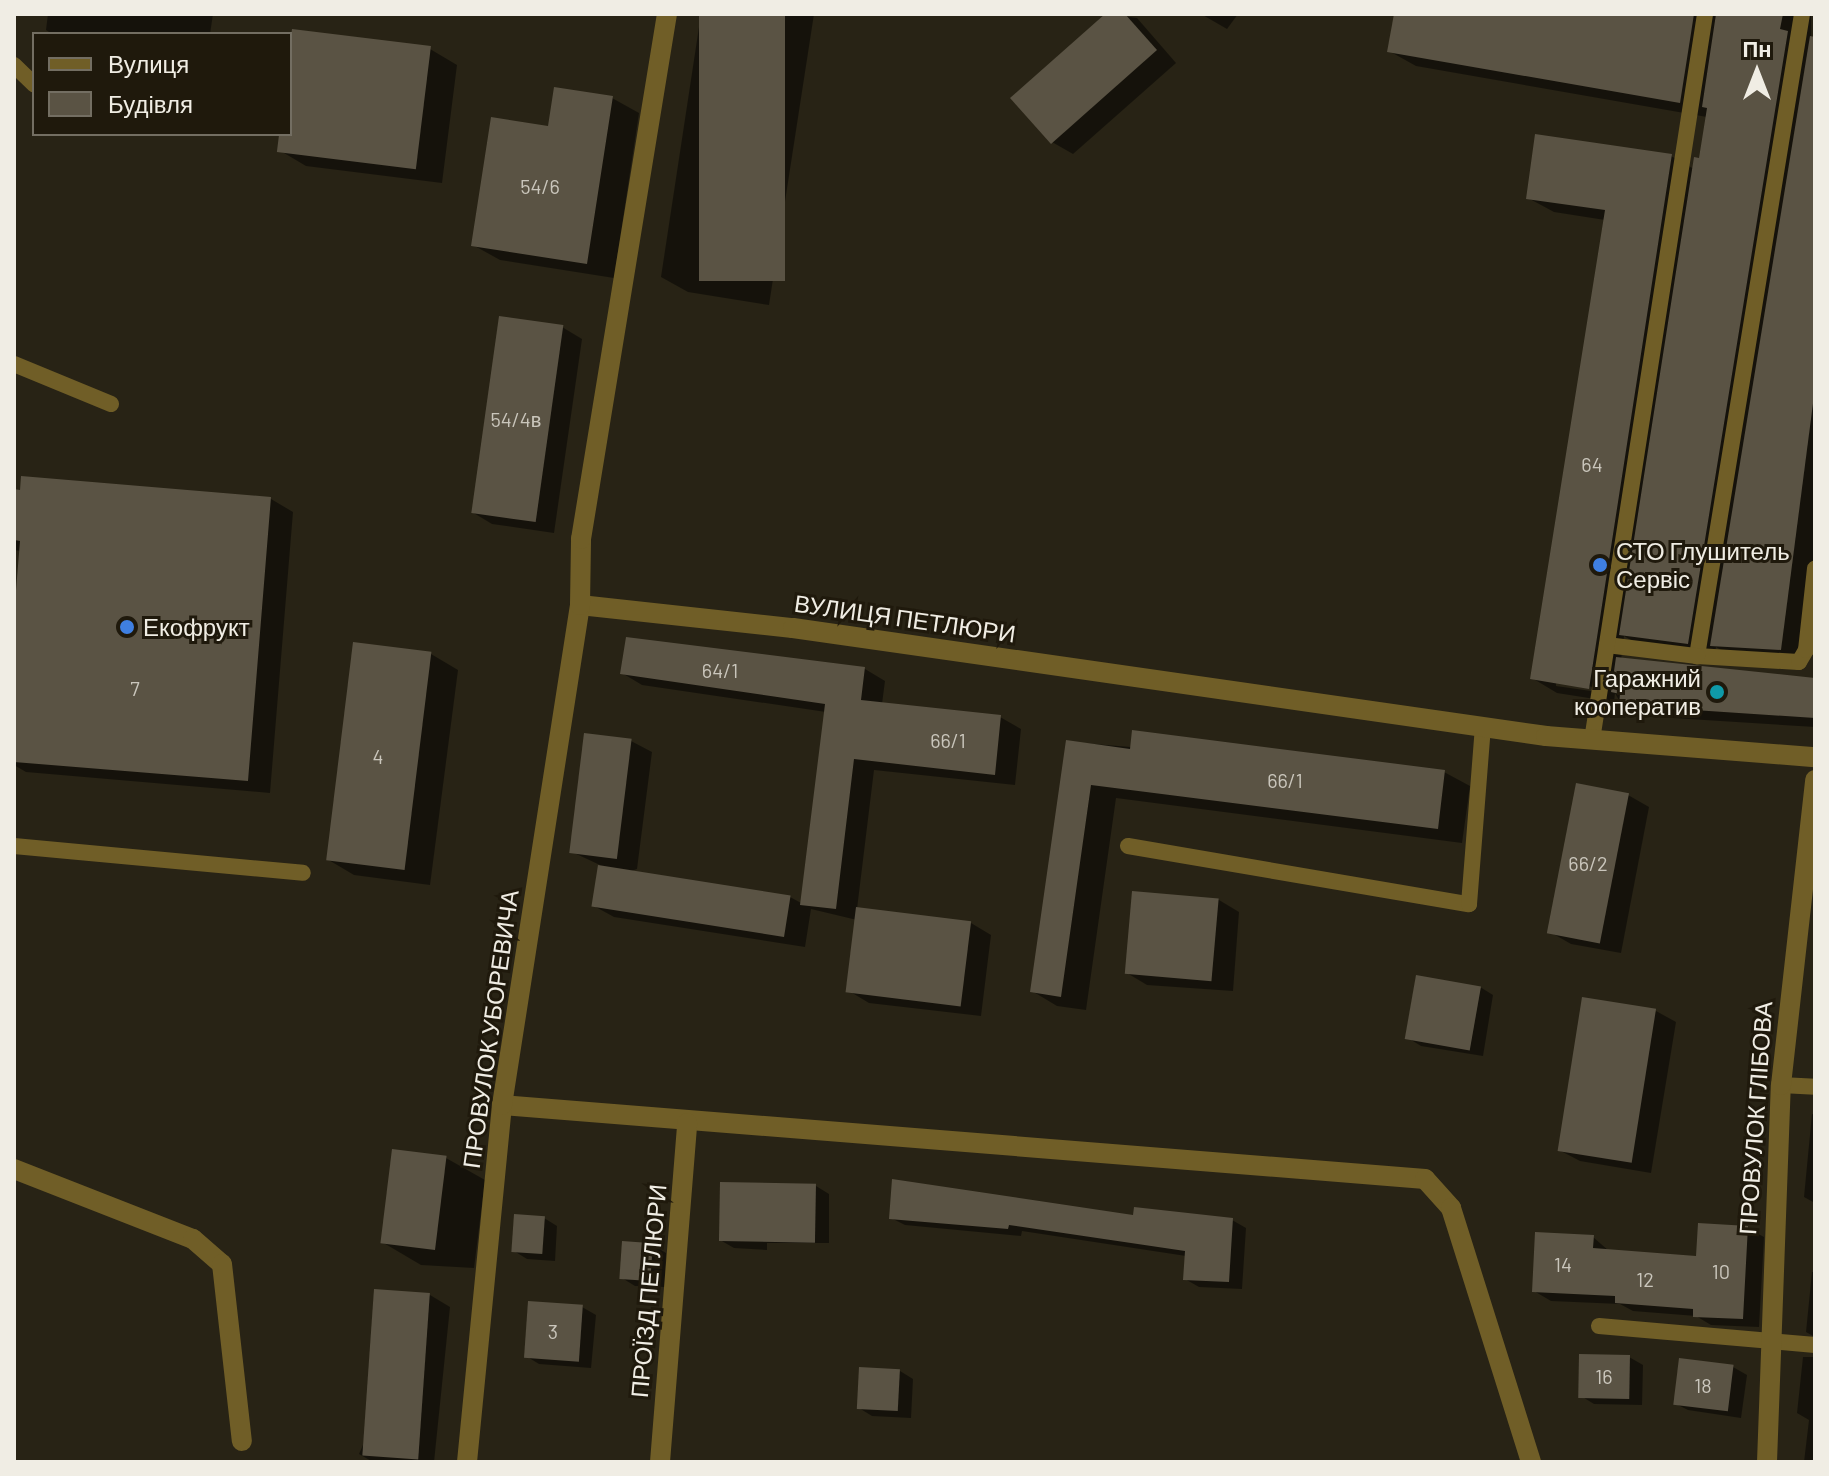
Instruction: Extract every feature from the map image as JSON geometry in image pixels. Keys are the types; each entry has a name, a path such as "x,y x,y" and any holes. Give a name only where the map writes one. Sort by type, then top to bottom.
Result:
{"street":[{"path":"580,605 581,539 667,14"},
{"name":"ВУЛИЦЯ ПЕТЛЮРИ","path":"580,605 793,628 1483,727 1592,740 1815,757"},
{"name":"ПРОВУЛОК УБОРЕВИЧА","path":"467,1462 502,1105 580,605"},
{"name":"ПРОВУЛОК ГЛІБОВА","path":"1767,1462 1768,1339 1781,1085 1815,780"},
{"path":"502,1105 687,1123 1425,1179 1451,1208 1531,1462"},
{"name":"ПРОЇЗД ПЕТЛЮРИ","path":"660,1462 687,1123"},
{"path":"14,1169 193,1239 222,1264 242,1441"}],"lane":[{"path":"1592,740 1705,14"},
{"path":"1697,656 1802,14"},
{"path":"14,65 32,82"},
{"path":"14,364 111,404"},
{"path":"1607,645 1697,656 1799,662 1806,650 1815,568"},
{"path":"1128,846 1469,904 1483,727"},
{"path":"14,846 303,873"},
{"path":"1781,1085 1815,1087"},
{"path":"1599,1326 1815,1345"}],"building":[{"path":"699,14 785,14 785,281 699,281"},
{"path":"1105,14 1125,14 1157,50 1051,144 1010,98"},
{"path":"1394,14 1694,14 1680,103 1387,52"},
{"path":"1716,14 1783,14 1780,29 1788,31 1688,644 1619,635 1694,157 1699,158 1707,108 1702,107"},
{"path":"292,29 431,46 416,169 277,152 279,136 292,136"},
{"path":"1810,36 1815,37 1815,388 1781,650 1710,646"},
{"path":"554,87 613,96 587,264 471,246 491,117 548,126"},
{"path":"1535,134 1672,154 1589,689 1530,679 1605,210 1526,199"},
{"path":"499,316 563,325 536,522 471,513"},
{"path":"21,476 271,497 248,781 14,762 14,615 20,541 14,540 14,489 20,490"},
{"path":"626,637 865,667 861,700 1001,715 995,775 854,759 836,909 800,905 825,704 620,674"},
{"path":"353,642 431,652 405,870 326,860"},
{"name":"Гаражний кооператив","path":"1616,657 1815,678 1815,718 1619,705 1620,694 1611,692"},
{"path":"1132,730 1445,770 1438,829 1091,785 1061,997 1030,992 1066,740 1130,749"},
{"path":"584,733 632,739 617,859 569,853"},
{"path":"1576,783 1629,793 1600,943 1547,933"},
{"path":"598,865 791,896 784,937 591,906"},
{"path":"1132,891 1219,899 1211,981 1125,974"},
{"path":"856,907 971,921 961,1006 846,992"},
{"path":"1416,975 1481,986 1470,1050 1405,1039"},
{"path":"1582,997 1656,1009 1632,1163 1558,1151"},
{"path":"392,1149 447,1156 435,1250 380,1243"},
{"path":"892,1179 1133,1215 1134,1207 1233,1218 1229,1282 1183,1280 1185,1251 1009,1225 1008,1229 889,1219"},
{"path":"720,1182 816,1184 815,1243 719,1241"},
{"path":"514,1214 545,1216 542,1254 511,1252"},
{"path":"1698,1223 1748,1226 1743,1319 1693,1317 1693,1309 1615,1303 1615,1296 1532,1292 1535,1232 1594,1235 1593,1248 1696,1256"},
{"path":"622,1241 653,1243 650,1281 619,1279"},
{"path":"374,1289 430,1293 418,1459 362,1456"},
{"path":"528,1301 583,1305 579,1362 524,1358"},
{"path":"1579,1354 1630,1355 1629,1399 1578,1398"},
{"path":"1679,1358 1734,1365 1728,1411 1673,1405"},
{"path":"859,1367 900,1369 898,1411 857,1409"}],"place":[{"name":"СТО Глушитель Сервіс","path":"1600,565"},
{"name":"Екофрукт","path":"127,627"},
{"name":"Гаражний кооператив","path":"1717,692"}]}
